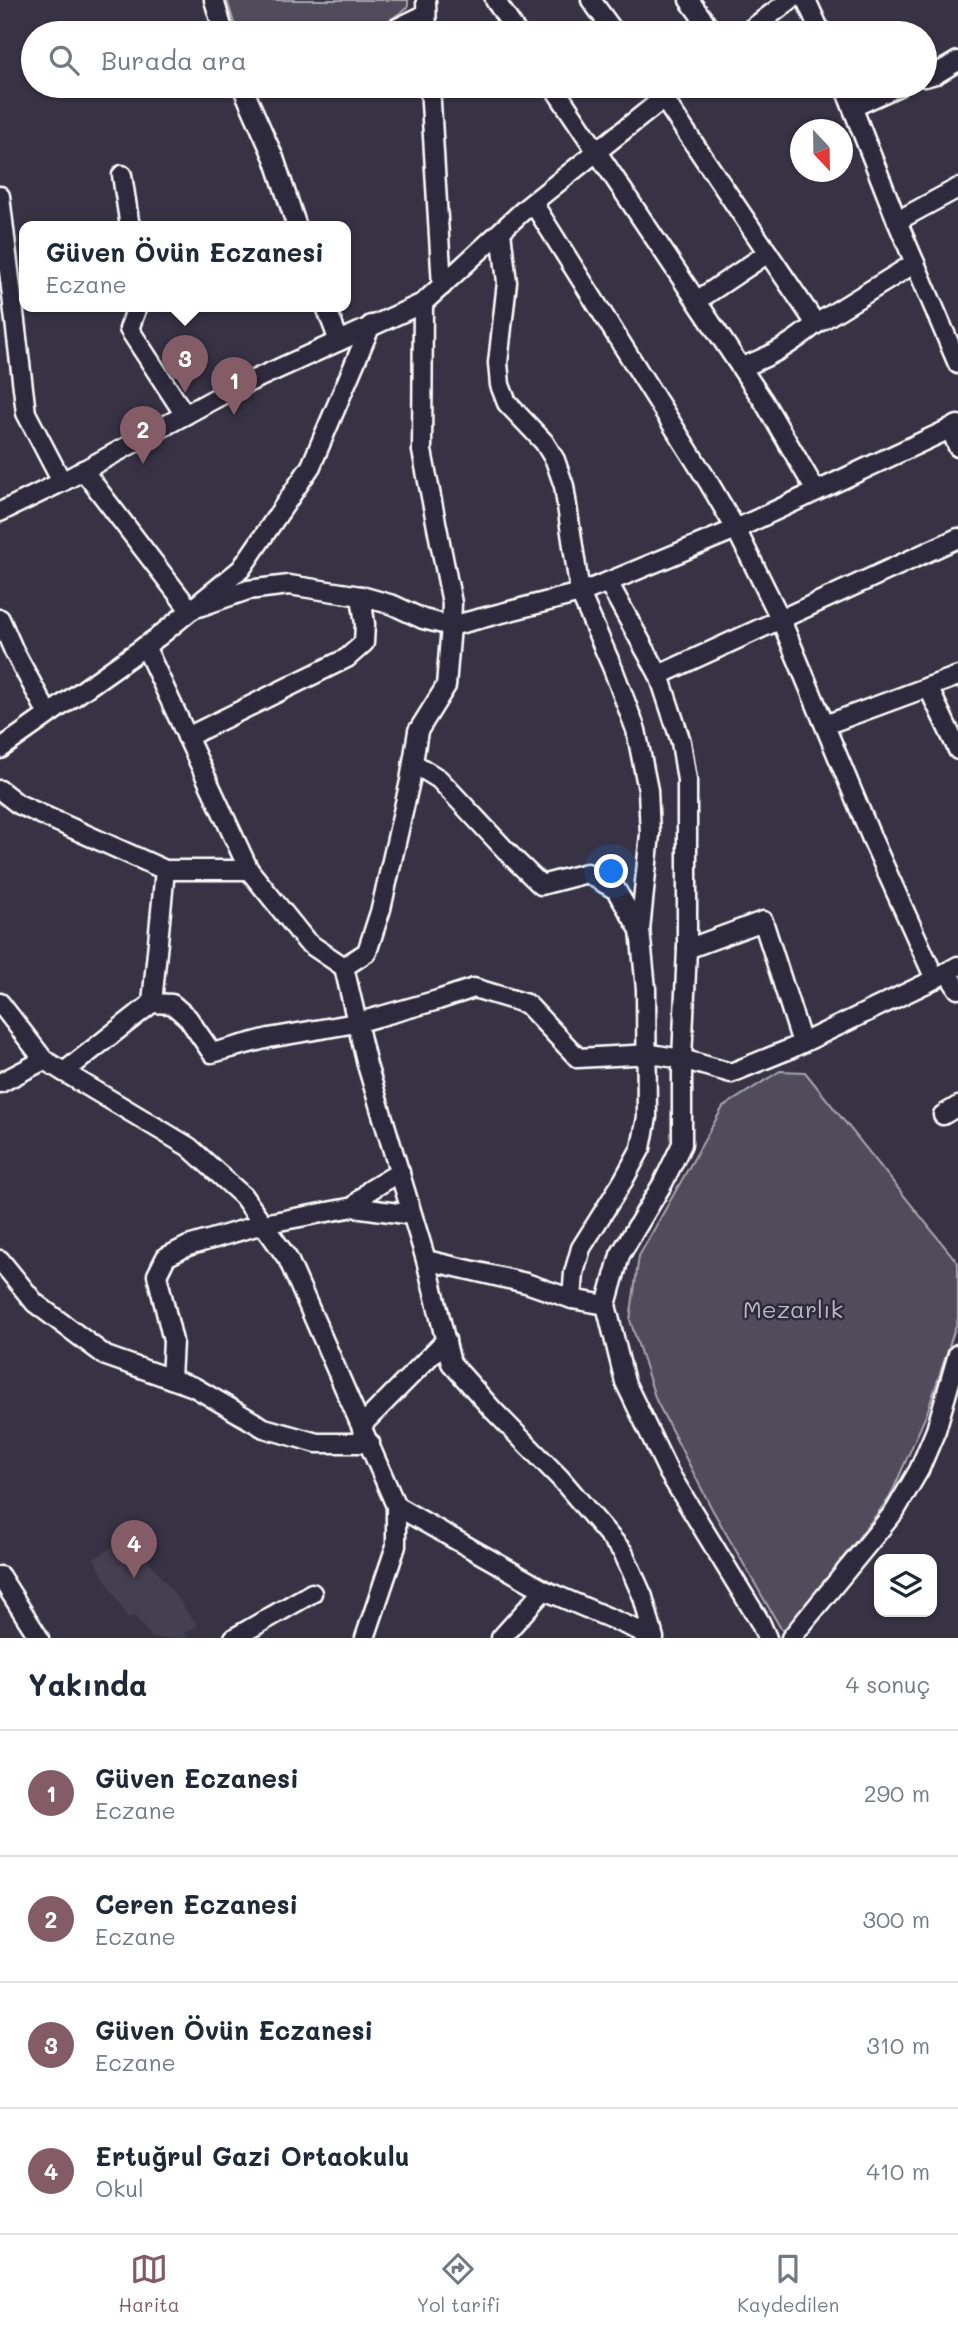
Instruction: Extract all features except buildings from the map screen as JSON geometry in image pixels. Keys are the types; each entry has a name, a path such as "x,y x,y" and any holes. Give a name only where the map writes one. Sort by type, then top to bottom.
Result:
{"street":[{"path":"214,0 220,21"},
{"path":"495,0 509,21"},
{"path":"591,0 606,21"},
{"path":"690,0 705,21"},
{"path":"762,21 790,0"},
{"path":"806,0 816,21"},
{"path":"405,21 426,7"},
{"path":"937,73 958,61"},
{"path":"247,98 274,158 294,221"},
{"path":"431,98 442,286"},
{"path":"561,98 742,367 816,491"},
{"path":"0,512 62,482 227,392 423,303 533,203 598,151 653,98"},
{"path":"663,98 816,324"},
{"path":"849,98 915,263 952,332 958,364"},
{"path":"853,107 873,98"},
{"path":"122,175 129,221"},
{"path":"897,221 958,188"},
{"path":"0,196 26,413 62,482"},
{"path":"533,203 703,472 736,530 782,620 872,839 958,989"},
{"path":"500,232 507,282 498,363 500,385 507,402 544,442 555,460 564,486 580,593 636,730 648,790 649,834 640,930 646,989 647,1117 640,1148 623,1181 581,1248 574,1273 572,1299"},
{"path":"698,300 768,253"},
{"path":"742,367 767,358 789,345 816,324 915,263"},
{"path":"344,967 367,952 381,909 418,731 446,686 452,603 422,451 423,303"},
{"path":"135,312 129,329 185,415"},
{"path":"328,312 339,341"},
{"path":"0,749 145,646 241,569 311,466 371,326"},
{"path":"190,610 248,590 289,585 361,596 451,626 580,593 608,582 736,530 954,426 958,447"},
{"path":"83,470 190,610"},
{"path":"659,675 958,538"},
{"path":"608,582 659,675 681,742 687,780 687,949 682,1059 682,1144 663,1183 620,1255 606,1305 625,1382 668,1473 760,1622 767,1638"},
{"path":"187,737 347,657 364,643 365,624 361,596"},
{"path":"0,619 48,714"},
{"path":"145,646 249,870 307,942 344,967 356,1023 426,1260 451,1363 560,1478 623,1552 643,1597 654,1638"},
{"path":"825,725 958,676"},
{"path":"928,687 958,750"},
{"path":"413,763 439,779 541,884 587,873 615,890 640,930"},
{"path":"0,790 18,804 165,870 249,870"},
{"path":"152,1003 165,870"},
{"path":"687,949 763,921 802,1043"},
{"path":"64,1072 152,1003 173,1004 188,1018 212,1052 269,1038 356,1023 474,988 527,1004 579,1059 647,1054 682,1059 730,1073 802,1043 947,972"},
{"path":"0,1003 44,1060 188,1147 243,1196 288,1259 396,1506 397,1546 365,1638"},
{"path":"0,1083 44,1060"},
{"path":"354,1207 370,1190 400,1172"},
{"path":"171,1379 173,1341 157,1275 166,1257 188,1245 263,1224 354,1207 412,1215"},
{"path":"426,1260 526,1283 572,1299 606,1305"},
{"path":"3,1269 35,1303 106,1356 194,1387 264,1428 317,1443 370,1443"},
{"path":"362,1425 446,1340"},
{"path":"791,1638 895,1511 919,1470 936,1430 957,1364"},
{"path":"396,1506 544,1590 640,1631 646,1638"},
{"path":"0,1576 39,1638"},
{"path":"501,1638 544,1590"},
{"path":"234,1638 312,1593"}],"shaded area":[{"path":"137,1544 198,1626 185,1633 188,1638 152,1638 135,1616 128,1618 94,1559 115,1545 121,1550"}],"green space":[{"path":"227,0 408,0 408,7 389,21 233,21"},
{"name":"Mezarlık","path":"780,1071 805,1072 958,1263 958,1319 927,1413 890,1497 784,1634 712,1509 656,1400 630,1320 639,1256 723,1107"}],"place":[{"name":"Güven Övün Eczanesi","path":"185,393"},
{"name":"Güven Eczanesi","path":"234,415"},
{"name":"Ceren Eczanesi","path":"143,464"},
{"name":"Ertuğrul Gazi Ortaokulu","path":"134,1578"}]}
